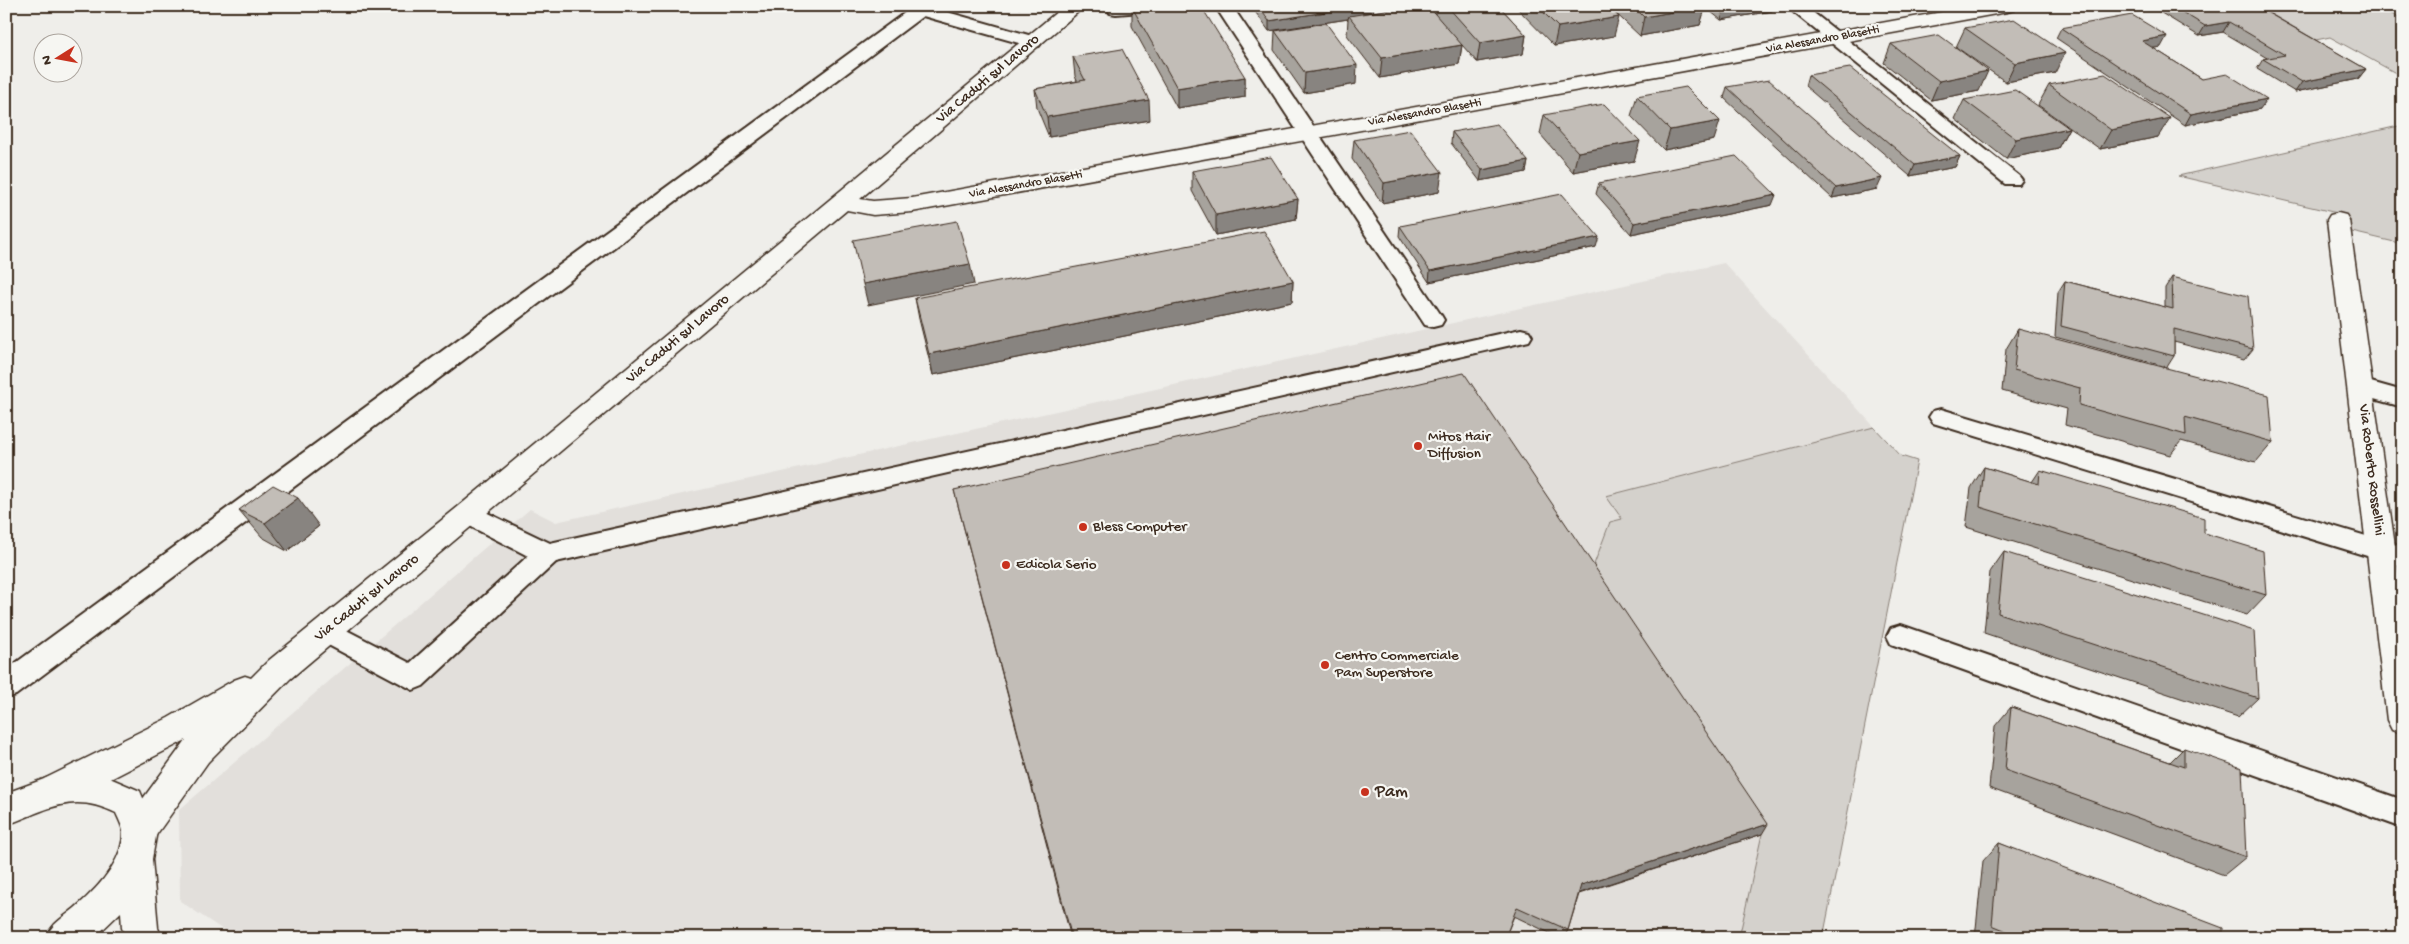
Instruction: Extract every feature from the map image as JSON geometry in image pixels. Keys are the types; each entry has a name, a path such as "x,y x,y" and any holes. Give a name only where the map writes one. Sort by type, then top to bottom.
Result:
{"street":[{"name":"Via Caduti sul Lavoro","path":"64,938 80,928 114,894 137,844 196,752 279,670 469,514 1076,6"},
{"name":"Via Alessandro Blasetti","path":"842,202 873,208 912,205 2007,6"},
{"name":"Via Roberto Rossellini","path":"2338,220 2360,387 2392,554 2403,720"},
{"name":"Via Caduti sul Lavoro","path":"23,800 179,728 279,670"},
{"path":"23,800 98,788 128,802 137,844 140,928 144,938"}],"lane":[{"path":"1116,9 1153,6"},
{"path":"1223,6 1434,320"},
{"path":"1794,6 2012,180"},
{"path":"6,686 920,10 1033,42"},
{"path":"327,631 413,678 548,554 1521,336"},
{"path":"2360,387 2403,399"},
{"path":"1941,418 2392,554"},
{"path":"469,514 548,554"},
{"path":"1901,636 2403,814"}],"shaded area":[{"path":"2257,6 2377,6 2403,20 2403,77 2330,37 2316,40"},
{"path":"2403,125 2403,244 2339,229 2337,213 2178,176"},
{"path":"1724,263 1901,456 1917,461 1823,938 235,938 180,901 179,810 530,509 556,522"},
{"path":"1874,427 1901,456 1917,461 1823,938 1739,938 1762,834 1590,575 1610,522 1622,519 1606,496"}],"building":[{"path":"1201,6 1245,77 1177,88 1132,7"},
{"path":"1258,6 1363,6 1269,21"},
{"path":"1410,6 1428,6 1462,45 1382,58 1349,16"},
{"path":"1447,6 1499,6 1526,35 1480,43"},
{"path":"1537,6 1607,6 1619,17 1558,27"},
{"path":"1633,6 1706,6 1644,17"},
{"path":"2172,6 2256,6 2366,69 2302,82 2263,59 2285,55 2229,22 2205,26"},
{"path":"2132,15 2167,36 2142,41 2202,79 2227,74 2267,99 2191,114 2061,28"},
{"path":"2014,19 2065,53 2015,63 1965,28"},
{"path":"1326,23 1357,65 1305,73 1275,31"},
{"path":"1939,35 1988,71 1939,81 1891,44"},
{"path":"1122,49 1149,100 1047,117 1035,89 1085,80 1073,57"},
{"path":"1850,68 1960,156 1915,165 1808,75"},
{"path":"2105,74 2170,118 2111,130 2049,85"},
{"path":"1769,80 1882,178 1836,188 1727,87"},
{"path":"1686,87 1720,121 1670,130 1637,96"},
{"path":"2015,90 2069,128 2016,139 1964,100"},
{"path":"1604,104 1640,141 1578,152 1544,115"},
{"path":"1497,124 1528,161 1482,170 1452,132"},
{"path":"1410,130 1442,172 1384,183 1354,140"},
{"path":"1736,156 1776,195 1634,223 1599,183"},
{"path":"1271,157 1298,199 1216,215 1192,171"},
{"path":"1562,194 1599,237 1430,271 1400,226"},
{"path":"957,221 970,264 863,284 853,240"},
{"path":"1264,231 1293,281 929,354 915,298"},
{"path":"2172,277 2248,296 2253,349 2174,329 2174,356 2061,326 2065,281 2173,309"},
{"path":"2018,329 2269,395 2273,442 2185,417 2186,435 2079,405 2080,388 2014,370"},
{"name":"Centro Commerciale Pam Superstore","path":"1464,373 1768,824 1581,885 1568,930 1517,907 1505,938 1072,938 954,490"},
{"path":"1984,467 2039,484 2040,470 2204,518 2204,533 2263,551 2266,595 1980,507"},
{"path":"273,485 298,498 265,523 239,510"},
{"path":"2004,552 2254,631 2258,698 1998,613"},
{"path":"2011,707 2184,767 2184,748 2242,768 2246,857 2005,770"},
{"path":"1999,843 2223,928 2223,938 2024,938 1992,925"}],"place":[{"name":"Mitos Hair Diffusion","path":"1418,446"},
{"name":"Bless Computer","path":"1083,527"},
{"name":"Edicola Serio","path":"1006,565"},
{"name":"Centro Commerciale Pam Superstore","path":"1325,665"},
{"name":"Pam","path":"1365,792"}]}
